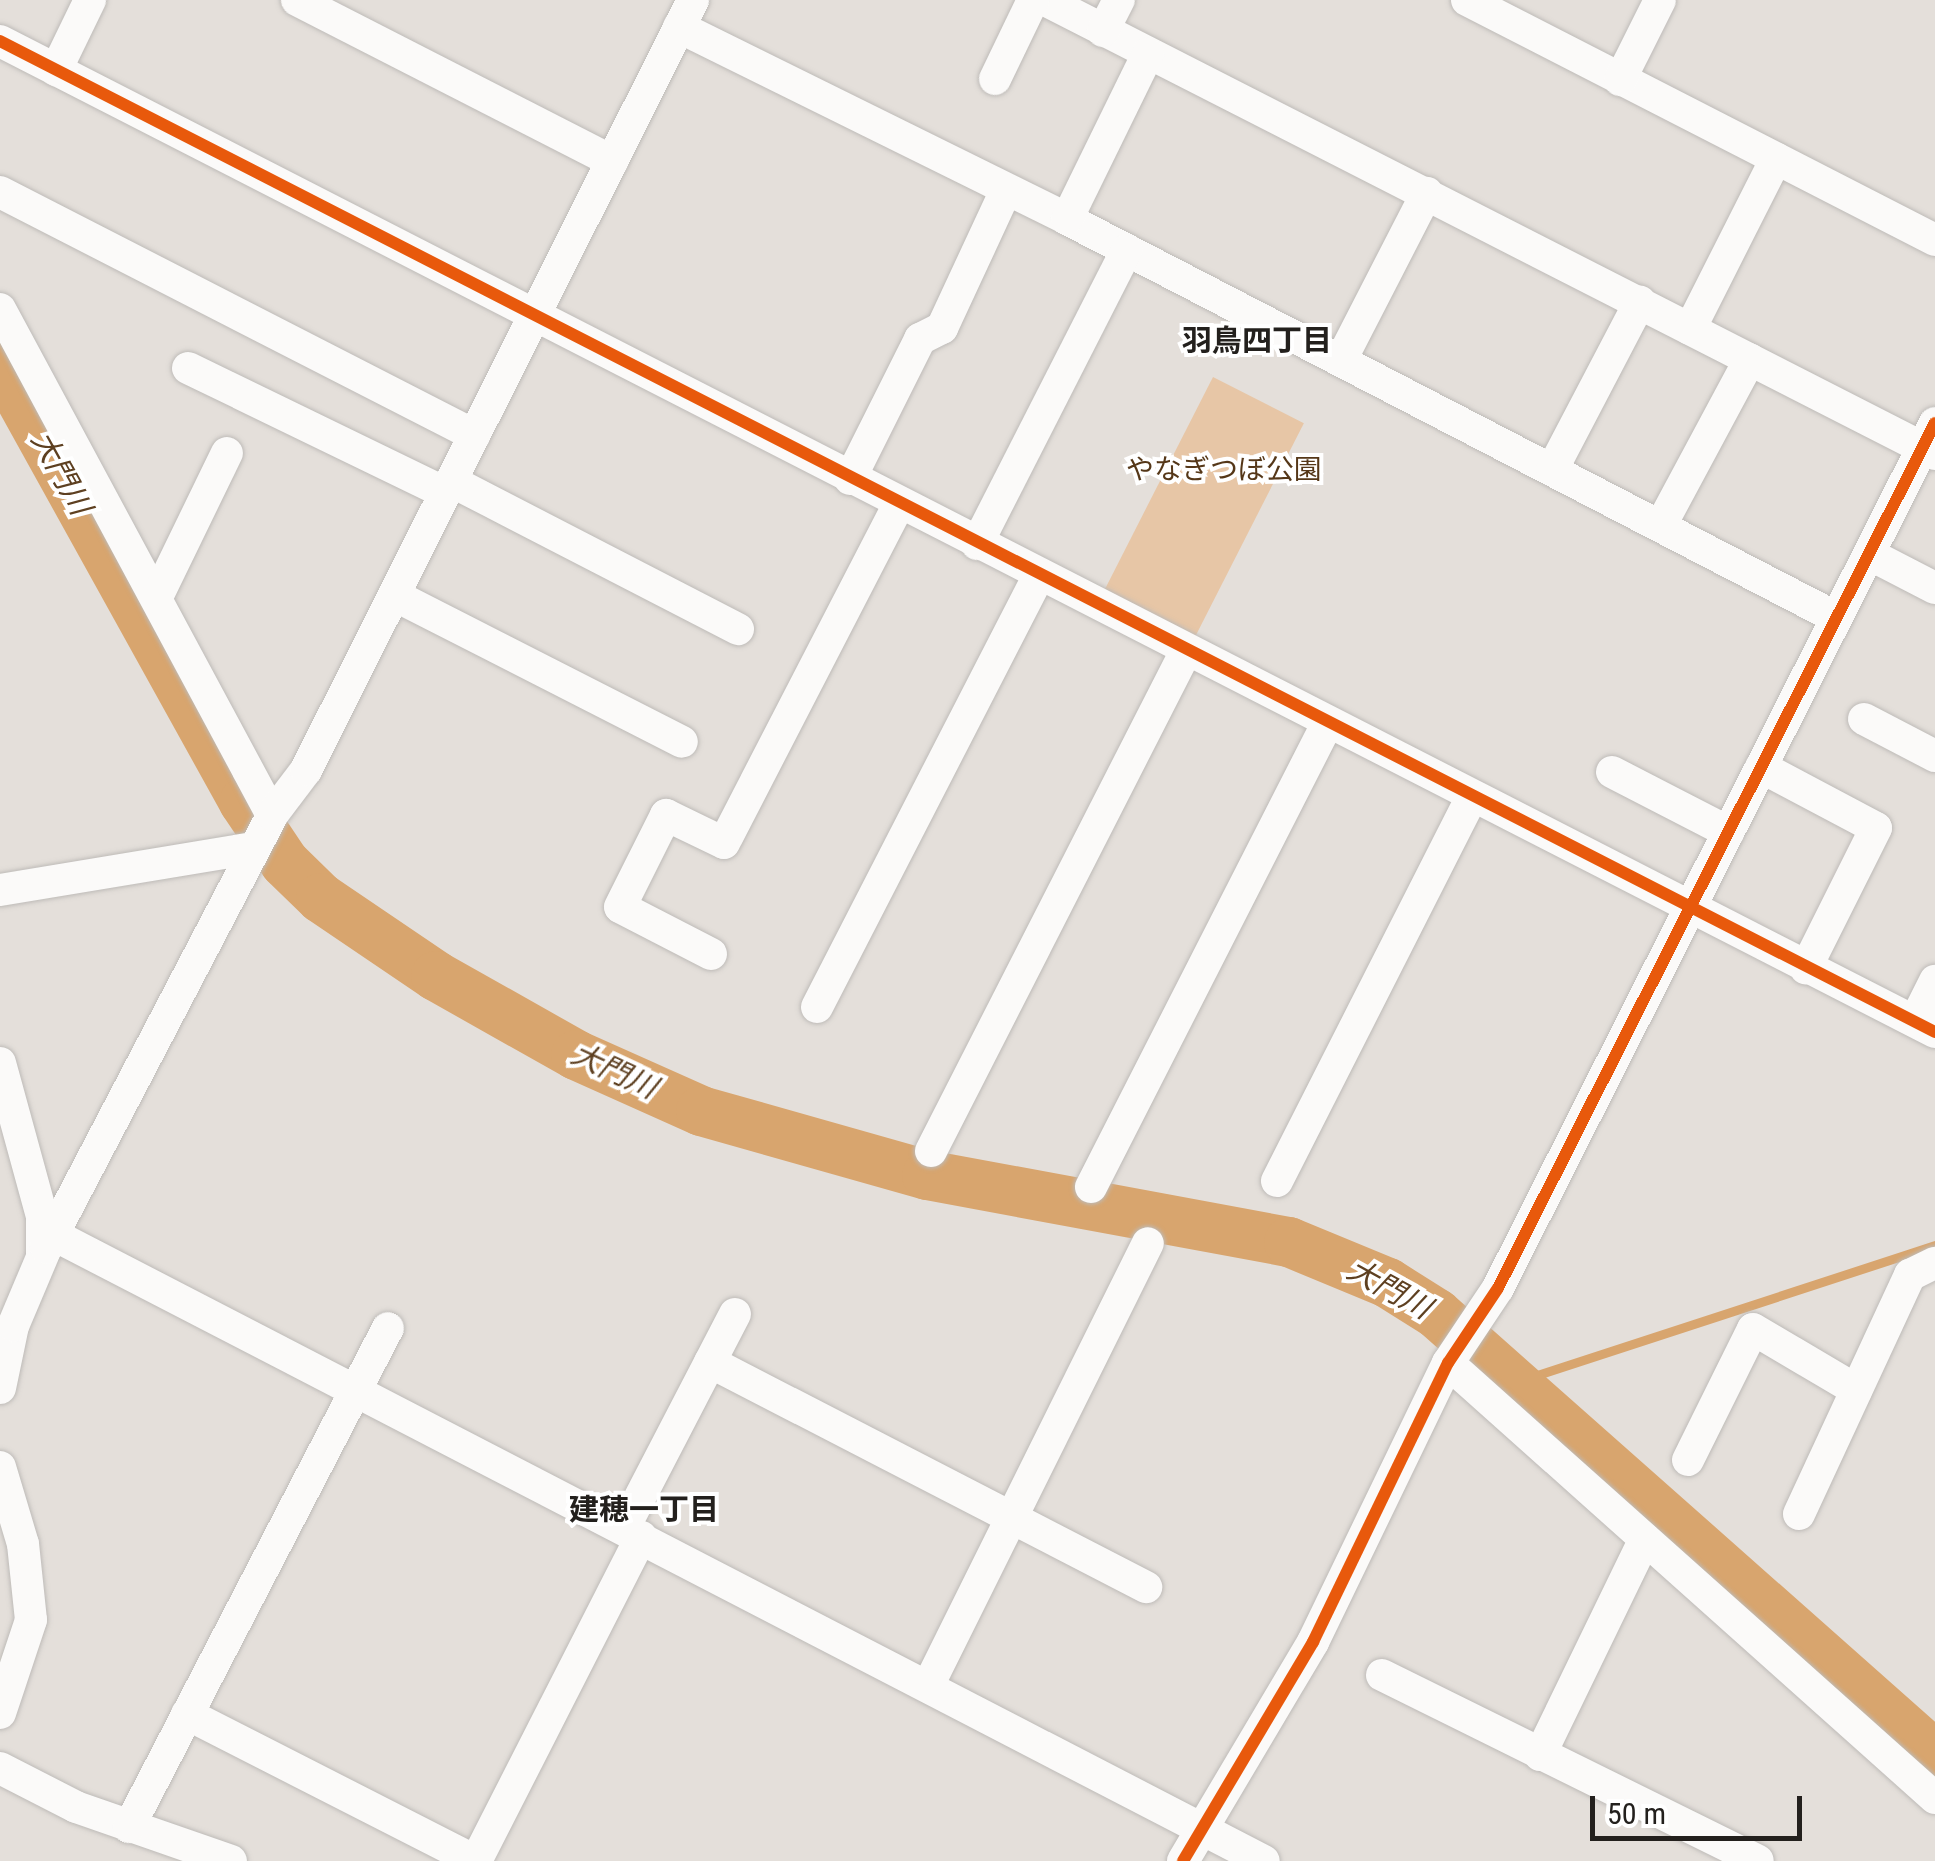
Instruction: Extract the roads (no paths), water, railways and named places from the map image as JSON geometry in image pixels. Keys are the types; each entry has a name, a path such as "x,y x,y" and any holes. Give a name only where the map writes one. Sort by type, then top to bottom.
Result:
{"street":[{"path":"56,70 90,0"},
{"path":"298,0 612,160"},
{"path":"995,79 1033,0"},
{"path":"1045,0 1750,359 1931,442 1836,617 1473,1328 1448,1363 1313,1642 1183,1861"},
{"path":"1103,32 1119,0"},
{"path":"1467,0 1515,11 1620,80 1935,240"},
{"path":"1620,80 1660,0"},
{"path":"0,1388 13,1326 47,1249 272,815 306,770 686,14 1006,190 1836,617"},
{"path":"0,41 1689,911 1925,1027 1935,981"},
{"path":"1067,219 1148,54"},
{"path":"1690,329 1776,160"},
{"path":"850,479 920,338 942,328 1006,190"},
{"path":"0,192 474,435"},
{"path":"1341,360 1427,193"},
{"path":"977,544 1127,250"},
{"path":"1552,470 1640,302"},
{"path":"0,309 272,815"},
{"path":"1661,525 1750,359"},
{"path":"188,368 448,487 738,629"},
{"path":"157,596 227,453"},
{"path":"711,954 620,907 666,814 724,843 899,504"},
{"path":"1869,554 1935,588"},
{"path":"817,1007 1039,576"},
{"path":"394,596 682,742"},
{"path":"932,1151 1186,651"},
{"path":"1864,719 1935,756"},
{"path":"1091,1187 1327,724"},
{"path":"1761,767 1876,828 1806,968"},
{"path":"1612,772 1728,832"},
{"path":"1277,1181 1471,798"},
{"path":"0,890 255,848"},
{"path":"0,1063 47,1249"},
{"path":"929,1684 1148,1243"},
{"path":"47,1249 353,1389 929,1684 1264,1861"},
{"path":"1799,1514 1910,1274 1935,1264"},
{"path":"188,1714 475,1861 735,1314"},
{"path":"130,1827 353,1389 388,1328"},
{"path":"1688,1460 1753,1329 1856,1390"},
{"path":"710,1362 1146,1587"},
{"path":"1448,1363 1935,1798"},
{"path":"0,1467 23,1544 31,1620 0,1713"},
{"path":"1540,1754 1646,1539"},
{"path":"1382,1675 1758,1861"},
{"path":"0,1768 130,1827 231,1861"}],"waterway":[{"name":"大門川","path":"0,362 244,802 285,863 321,898 436,976 576,1055 701,1111 927,1175 1289,1242 1388,1283 1437,1314 1935,1755"},
{"path":"1513,1383 1935,1245"}],"district":[{"name":"羽鳥四丁目","path":"1257,341"},
{"name":"建穂一丁目","path":"644,1510"}],"park label":[{"name":"やなぎつぼ公園","path":"1224,470"}]}
